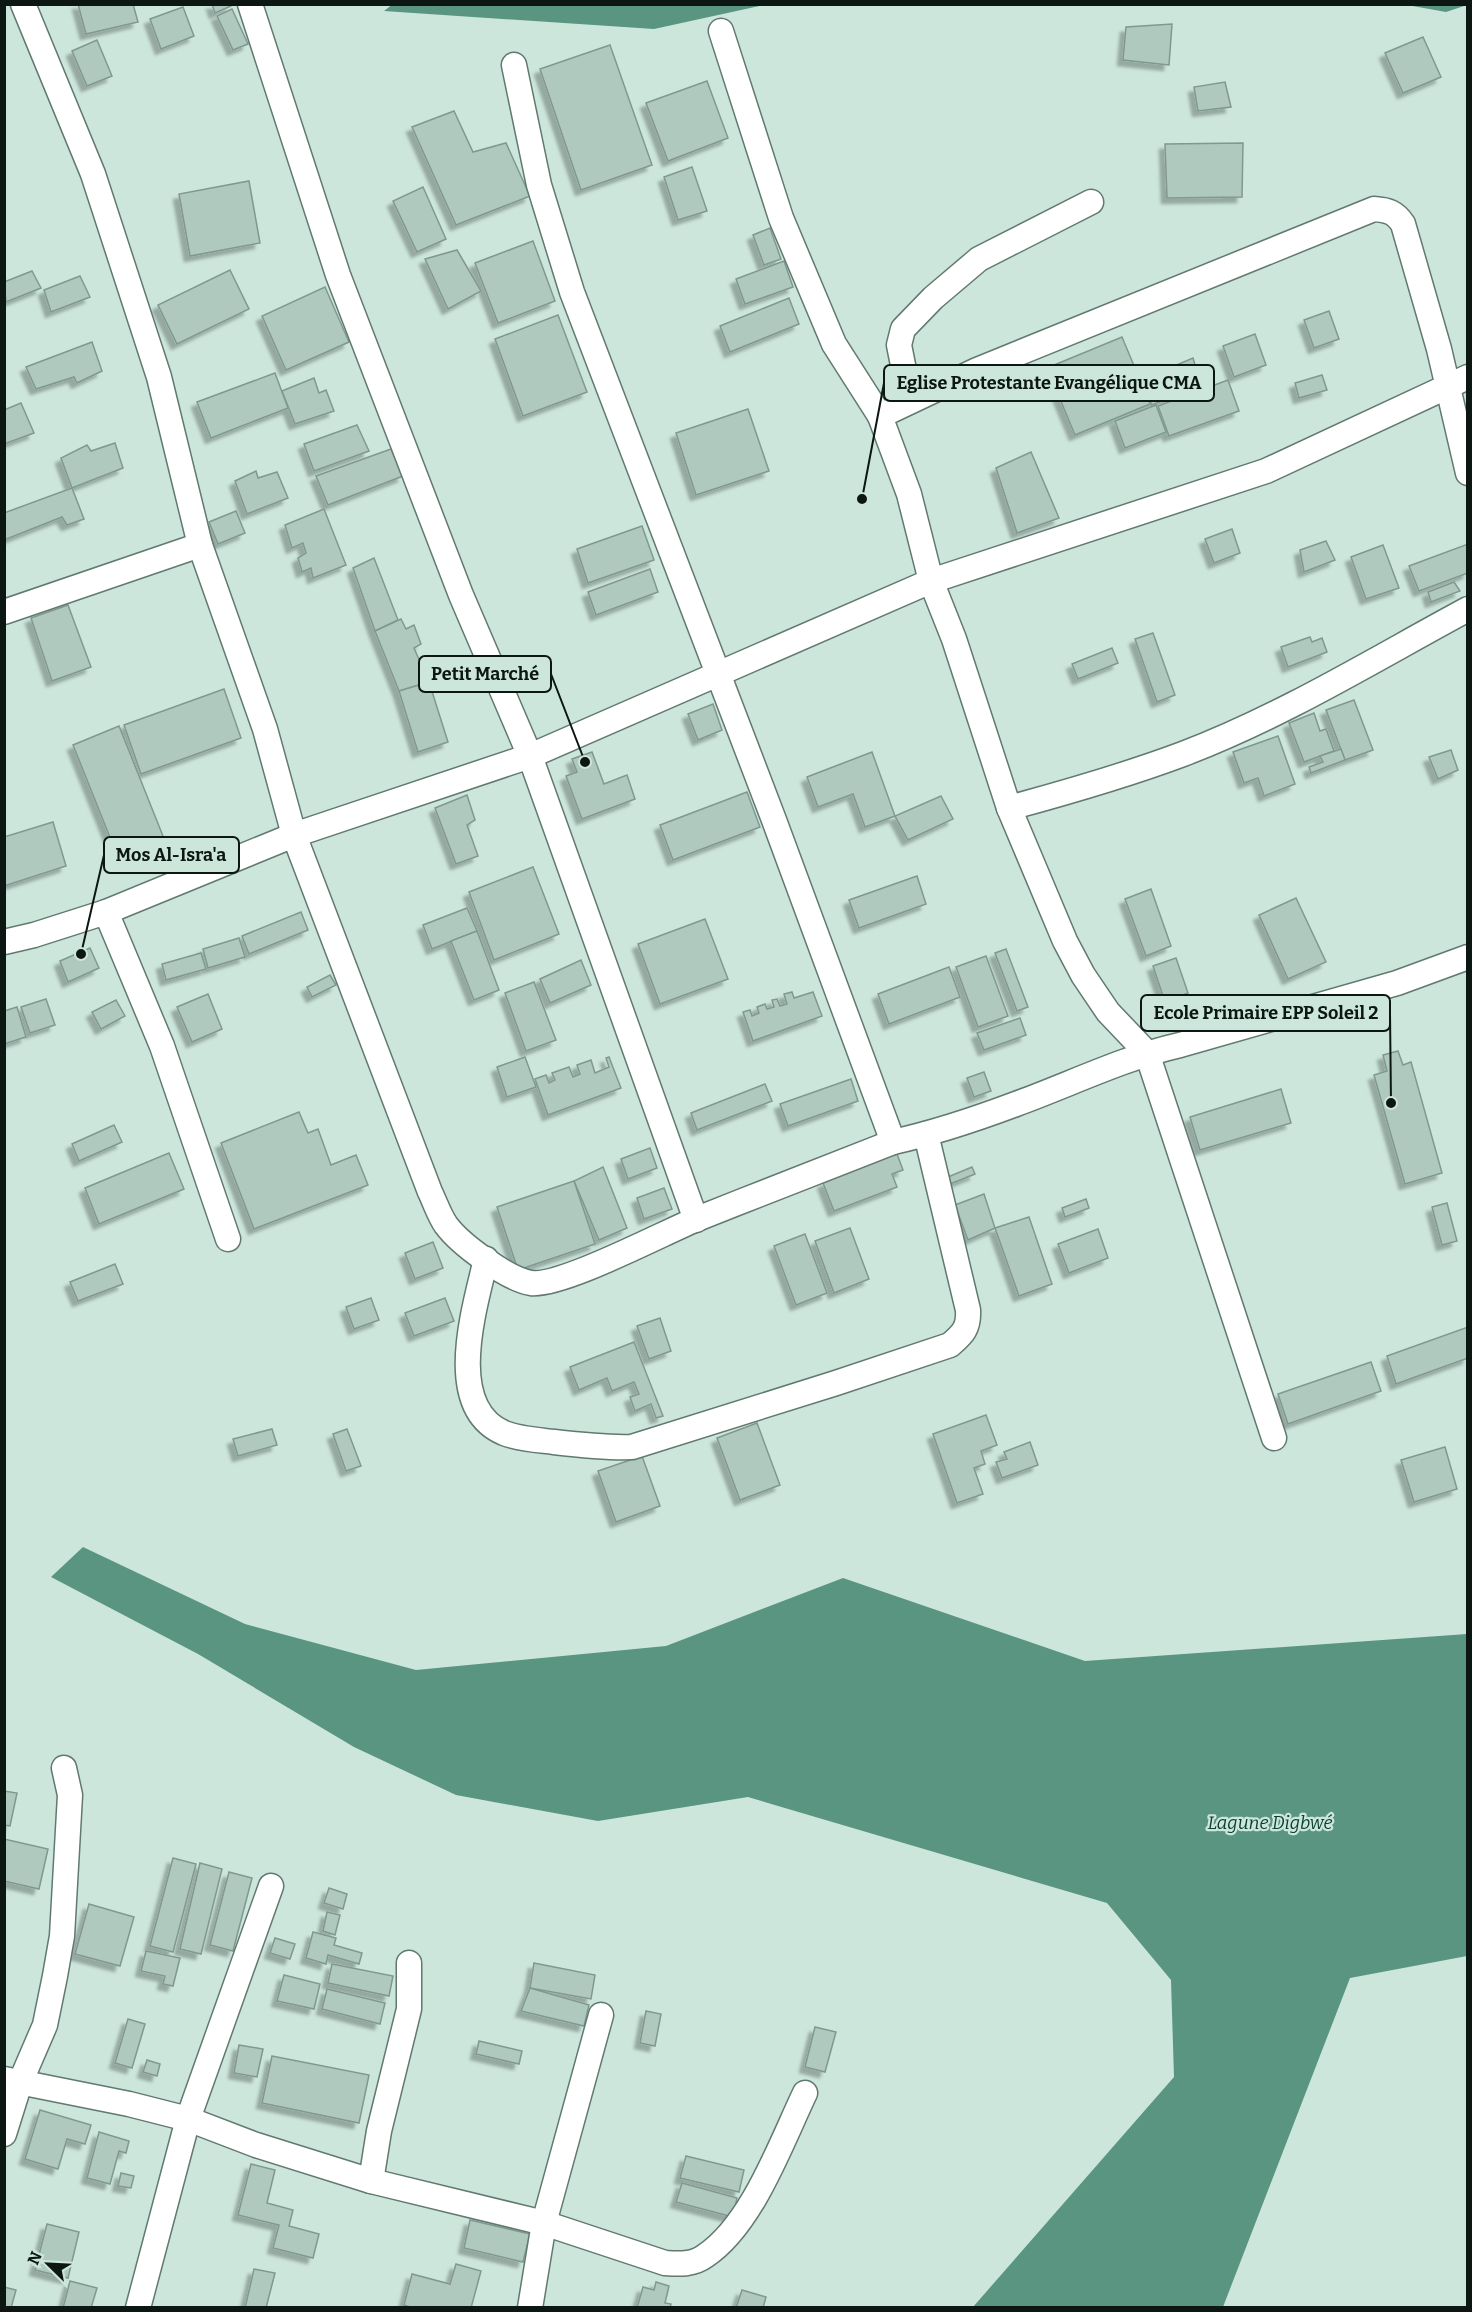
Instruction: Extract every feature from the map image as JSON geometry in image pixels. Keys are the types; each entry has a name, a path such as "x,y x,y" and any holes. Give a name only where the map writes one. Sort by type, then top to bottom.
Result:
{"street":[{"path":"23,4 93,174 159,378 200,545 265,729 294,835 430,1192 445,1224 464,1245 508,1274 531,1283 549,1282 580,1271 696,1220 893,1142 926,1134 1016,1104 1147,1053 1397,982 1467,957"},
{"path":"250,4 338,275 461,595 530,756 696,1220"},
{"path":"721,31 781,218 834,344 880,416 909,494 931,581 954,639 1009,808 1065,941 1083,975 1108,1012 1147,1053 1274,1438"},
{"path":"514,66 539,185 572,292 716,675 774,820 893,1142"},
{"path":"910,400 899,345 903,329 933,298 979,259 1091,202"},
{"path":"880,416 977,370 1374,209 1388,210 1396,214 1403,224 1439,349 1457,381 1467,473"},
{"path":"4,942 106,912 294,835 530,756 931,581 1266,471 1457,381"},
{"path":"4,612 200,545"},
{"path":"1009,808 1088,786 1184,753 1279,711 1467,609"},
{"path":"106,912 162,1046 228,1239"},
{"path":"486,1259 468,1353 468,1379 473,1402 485,1420 503,1432 529,1439 609,1448 632,1447 950,1345 962,1335 969,1324 968,1310 926,1134"},
{"path":"4,2134 12,2081 45,2025 62,1936 70,1795 64,1768"},
{"path":"138,2307 188,2119 271,1886"},
{"path":"371,2181 378,2131 409,2009 409,1963"},
{"path":"530,2307 544,2223 601,2015"},
{"path":"12,2081 118,2102 188,2119 256,2145 371,2181 544,2223 665,2263 686,2264 704,2257 734,2230 760,2186 805,2093"}],"water":[{"path":"393,4 764,5 654,29 384,11"},
{"path":"1407,5 1467,5 1446,12"},
{"name":"Lagune Digbwé","path":"83,1547 245,1624 416,1670 666,1646 843,1578 1085,1661 1467,1634 1467,1956 1350,1978 1223,2307 973,2307 1174,2077 1171,1980 1107,1903 748,1797 598,1821 456,1795 354,1747 198,1654 51,1577"}],"building":[{"path":"78,4 133,4 138,22 86,34"},
{"path":"212,4 231,4 231,6 215,13"},
{"path":"183,7 194,36 161,49 150,19"},
{"path":"232,9 248,44 233,50 217,16"},
{"path":"1172,24 1169,65 1123,60 1126,27"},
{"path":"1423,37 1441,77 1403,93 1385,53"},
{"path":"97,40 112,76 87,86 72,51"},
{"path":"610,45 652,165 581,190 540,69"},
{"path":"707,81 728,138 668,161 646,103"},
{"path":"1225,82 1231,107 1198,111 1194,87"},
{"path":"454,111 473,152 506,143 530,196 456,225 412,127"},
{"path":"1243,143 1242,197 1167,198 1165,144"},
{"path":"692,167 707,211 678,220 664,177"},
{"path":"249,181 260,243 190,256 179,194"},
{"path":"423,187 446,239 417,252 393,201"},
{"path":"770,228 781,259 764,265 753,235"},
{"path":"533,241 555,301 498,323 475,263"},
{"path":"457,250 481,291 448,309 425,259"},
{"path":"784,261 793,287 745,304 736,279"},
{"path":"230,270 249,309 177,344 158,305"},
{"path":"32,271 41,288 6,302 4,282"},
{"path":"80,276 90,297 51,312 44,290"},
{"path":"325,287 349,342 286,370 262,316"},
{"path":"789,298 799,324 730,352 720,326"},
{"path":"1329,311 1339,339 1314,348 1304,320"},
{"path":"558,315 587,392 523,416 495,339"},
{"path":"1255,334 1266,365 1234,377 1223,346"},
{"path":"1122,337 1150,404 1075,435 1047,368"},
{"path":"92,342 102,371 77,383 74,377 36,389 26,367"},
{"path":"1193,358 1201,385 1152,405 1141,380"},
{"path":"275,373 288,408 211,438 197,402"},
{"path":"1322,375 1327,390 1299,398 1295,383"},
{"path":"314,378 319,393 326,390 334,411 295,424 282,391"},
{"path":"1228,380 1239,411 1169,436 1158,406"},
{"path":"21,403 34,433 4,444 4,410"},
{"path":"1156,405 1166,432 1125,448 1115,421"},
{"path":"748,409 769,471 696,495 676,433"},
{"path":"357,425 369,451 314,471 304,444"},
{"path":"115,443 123,468 72,488 61,458 87,445 91,451"},
{"path":"391,449 403,476 328,505 316,476"},
{"path":"1031,452 1059,518 1017,533 996,468"},
{"path":"256,471 258,478 277,472 288,498 247,514 235,481"},
{"path":"72,488 84,519 67,525 62,517 4,540 4,513"},
{"path":"324,509 346,565 313,578 311,568 302,572 298,558 306,553 303,543 292,548 285,525"},
{"path":"236,511 245,533 218,544 209,522"},
{"path":"642,526 654,560 588,583 577,549"},
{"path":"1232,529 1240,553 1214,563 1205,539"},
{"path":"1326,541 1335,560 1304,572 1300,550"},
{"path":"1468,544 1468,573 1419,591 1409,566"},
{"path":"1383,545 1399,588 1366,599 1351,557"},
{"path":"374,558 398,620 375,631 353,568"},
{"path":"650,569 658,592 596,615 588,592"},
{"path":"1454,582 1460,591 1431,602 1428,592"},
{"path":"68,605 91,667 52,681 31,618"},
{"path":"401,619 406,629 414,625 421,644 414,648 429,682 399,691 375,631"},
{"path":"1153,633 1175,695 1157,702 1135,639"},
{"path":"1310,637 1312,642 1322,638 1327,652 1288,667 1281,647"},
{"path":"1112,648 1118,663 1078,679 1072,664"},
{"path":"429,682 448,742 418,752 399,691"},
{"path":"224,689 241,738 141,774 124,725"},
{"path":"1354,700 1373,750 1345,760 1326,710"},
{"path":"713,704 722,730 698,740 688,714"},
{"path":"1314,713 1320,731 1326,729 1334,751 1304,762 1289,723"},
{"path":"119,726 165,841 119,860 73,745"},
{"path":"1278,736 1295,784 1264,796 1258,778 1244,783 1233,752"},
{"path":"1341,749 1345,760 1311,773 1309,767 1323,762 1320,756"},
{"path":"1451,750 1458,770 1438,779 1429,757"},
{"path":"592,752 604,784 627,775 635,799 582,819 566,776 577,772 572,759"},
{"path":"872,752 895,816 865,827 853,794 818,807 807,777"},
{"path":"747,792 760,827 673,860 660,825"},
{"path":"467,795 475,820 467,825 478,856 456,864 435,808"},
{"path":"941,796 953,819 908,840 895,816"},
{"path":"53,822 66,866 4,886 4,837"},
{"path":"533,867 559,934 494,960 469,892"},
{"path":"917,876 926,904 859,928 849,900"},
{"path":"1151,889 1171,946 1146,956 1125,899"},
{"path":"1296,898 1326,962 1288,979 1259,915"},
{"path":"467,908 477,931 432,949 423,925"},
{"path":"301,912 308,930 249,954 242,936"},
{"path":"705,919 728,979 660,1004 638,944"},
{"path":"477,931 499,990 474,1000 451,941"},
{"path":"239,938 245,957 208,968 203,949"},
{"path":"90,948 99,968 68,982 60,961"},
{"path":"1006,949 1028,1007 1017,1011 995,953"},
{"path":"201,953 206,969 166,980 162,964"},
{"path":"986,956 1008,1016 978,1027 956,967"},
{"path":"1176,958 1188,993 1165,1002 1153,966"},
{"path":"581,960 591,985 550,1003 540,979"},
{"path":"949,967 960,997 889,1024 878,994"},
{"path":"330,975 336,985 312,997 307,987"},
{"path":"534,982 556,1040 526,1051 505,993"},
{"path":"792,992 794,998 813,992 822,1016 753,1041 743,1012 750,1010 752,1016 759,1013 757,1007 765,1004 767,1009 774,1007 772,1000 777,999 780,1006 787,1004 784,994"},
{"path":"208,994 222,1029 192,1042 177,1007"},
{"path":"46,999 55,1025 30,1033 21,1007"},
{"path":"116,1000 125,1016 101,1029 92,1012"},
{"path":"17,1007 26,1037 4,1044 4,1011"},
{"path":"1020,1018 1026,1035 984,1050 977,1033"},
{"path":"1398,1051 1403,1065 1411,1062 1442,1173 1405,1184 1374,1075 1387,1071 1383,1055"},
{"path":"525,1057 536,1087 507,1097 497,1067"},
{"path":"609,1057 621,1088 548,1115 535,1079 546,1075 549,1083 555,1080 552,1073 569,1067 573,1077 580,1074 577,1065 591,1060 595,1073 609,1067 606,1058"},
{"path":"984,1072 991,1091 974,1097 967,1078"},
{"path":"851,1079 858,1101 788,1126 780,1104"},
{"path":"765,1084 772,1101 697,1130 691,1113"},
{"path":"1281,1089 1291,1123 1200,1150 1190,1117"},
{"path":"299,1112 308,1133 318,1129 331,1165 356,1155 368,1185 254,1229 221,1143"},
{"path":"114,1125 122,1142 79,1161 72,1144"},
{"path":"650,1148 657,1168 628,1179 621,1159"},
{"path":"169,1153 184,1189 99,1224 85,1188"},
{"path":"897,1154 903,1170 892,1174 897,1187 834,1211 823,1183"},
{"path":"603,1167 627,1228 599,1240 574,1181"},
{"path":"972,1167 975,1174 950,1184 948,1177"},
{"path":"574,1181 595,1244 518,1270 497,1207"},
{"path":"664,1188 672,1209 644,1219 637,1198"},
{"path":"984,1194 995,1228 968,1240 955,1205"},
{"path":"1086,1199 1089,1208 1065,1217 1062,1208"},
{"path":"1447,1203 1457,1241 1442,1245 1432,1207"},
{"path":"1029,1217 1052,1284 1019,1296 995,1228"},
{"path":"850,1228 869,1279 834,1293 815,1241"},
{"path":"1098,1229 1108,1258 1069,1273 1058,1244"},
{"path":"805,1234 827,1293 796,1305 774,1246"},
{"path":"433,1242 443,1268 415,1279 405,1253"},
{"path":"115,1264 123,1284 78,1301 70,1282"},
{"path":"371,1298 379,1320 354,1329 346,1307"},
{"path":"445,1298 454,1321 414,1336 405,1313"},
{"path":"660,1318 671,1351 649,1359 637,1326"},
{"path":"1468,1327 1468,1358 1396,1384 1387,1356"},
{"path":"634,1342 663,1416 656,1418 651,1404 635,1411 630,1397 639,1394 634,1382 612,1391 607,1378 579,1390 570,1367"},
{"path":"1371,1362 1381,1391 1288,1424 1278,1394"},
{"path":"986,1415 997,1445 981,1451 985,1464 974,1468 983,1494 957,1503 933,1434"},
{"path":"757,1423 780,1485 740,1500 717,1438"},
{"path":"272,1429 277,1445 238,1456 233,1439"},
{"path":"347,1429 361,1466 346,1471 333,1434"},
{"path":"1030,1442 1038,1465 1002,1478 996,1462 1007,1459 1004,1452"},
{"path":"1445,1447 1457,1489 1414,1502 1401,1460"},
{"path":"642,1456 660,1506 616,1522 598,1471"},
{"path":"4,1791 17,1793 10,1826 4,1825"},
{"path":"4,1839 48,1849 39,1889 4,1881"},
{"path":"173,1858 196,1864 173,1952 150,1946"},
{"path":"200,1863 222,1869 201,1954 180,1949"},
{"path":"229,1872 252,1878 233,1951 210,1945"},
{"path":"329,1888 347,1894 343,1909 324,1903"},
{"path":"89,1904 134,1917 120,1966 75,1954"},
{"path":"327,1912 340,1915 335,1935 323,1931"},
{"path":"313,1932 336,1938 334,1945 362,1953 359,1964 328,1955 326,1964 306,1958"},
{"path":"275,1938 295,1944 290,1959 270,1953"},
{"path":"146,1951 180,1958 173,1986 163,1984 165,1976 141,1971"},
{"path":"534,1963 595,1975 591,1999 530,1988"},
{"path":"332,1964 393,1976 389,1996 328,1983"},
{"path":"284,1975 320,1984 314,2009 277,2001"},
{"path":"530,1988 589,2005 584,2026 521,2011"},
{"path":"327,1989 385,2003 380,2024 322,2009"},
{"path":"646,2011 661,2014 655,2046 640,2043"},
{"path":"128,2019 145,2024 132,2068 115,2063"},
{"path":"815,2027 836,2032 825,2072 805,2067"},
{"path":"479,2041 522,2051 519,2064 476,2054"},
{"path":"239,2045 263,2049 257,2077 234,2073"},
{"path":"272,2056 369,2075 359,2123 262,2103"},
{"path":"147,2060 160,2064 157,2076 143,2072"},
{"path":"40,2110 91,2125 85,2144 67,2139 58,2169 25,2159"},
{"path":"99,2132 129,2141 126,2153 119,2151 110,2184 87,2178"},
{"path":"686,2156 744,2170 739,2192 680,2178"},
{"path":"251,2164 275,2170 267,2203 293,2210 289,2226 319,2234 313,2258 273,2248 279,2225 238,2215"},
{"path":"121,2173 134,2176 131,2188 118,2186"},
{"path":"682,2183 737,2198 733,2217 676,2202"},
{"path":"470,2220 530,2234 523,2262 464,2248"},
{"path":"47,2224 79,2232 68,2278 35,2270"},
{"path":"456,2264 481,2271 471,2308 413,2308 404,2305 412,2274 450,2284"},
{"path":"254,2269 275,2273 266,2308 245,2308"},
{"path":"70,2281 97,2288 91,2308 63,2308"},
{"path":"656,2282 669,2286 665,2303 671,2304 670,2308 637,2308 643,2287 654,2290"},
{"path":"4,2287 16,2290 11,2308 4,2308"},
{"path":"742,2290 766,2297 763,2308 736,2308"}],"place":[{"name":"Eglise Protestante Evangélique CMA","path":"862,499"},
{"name":"Petit Marché","path":"585,762"},
{"name":"Mos Al-Isra'a","path":"81,954"},
{"name":"Ecole Primaire EPP Soleil 2","path":"1391,1103"}]}
